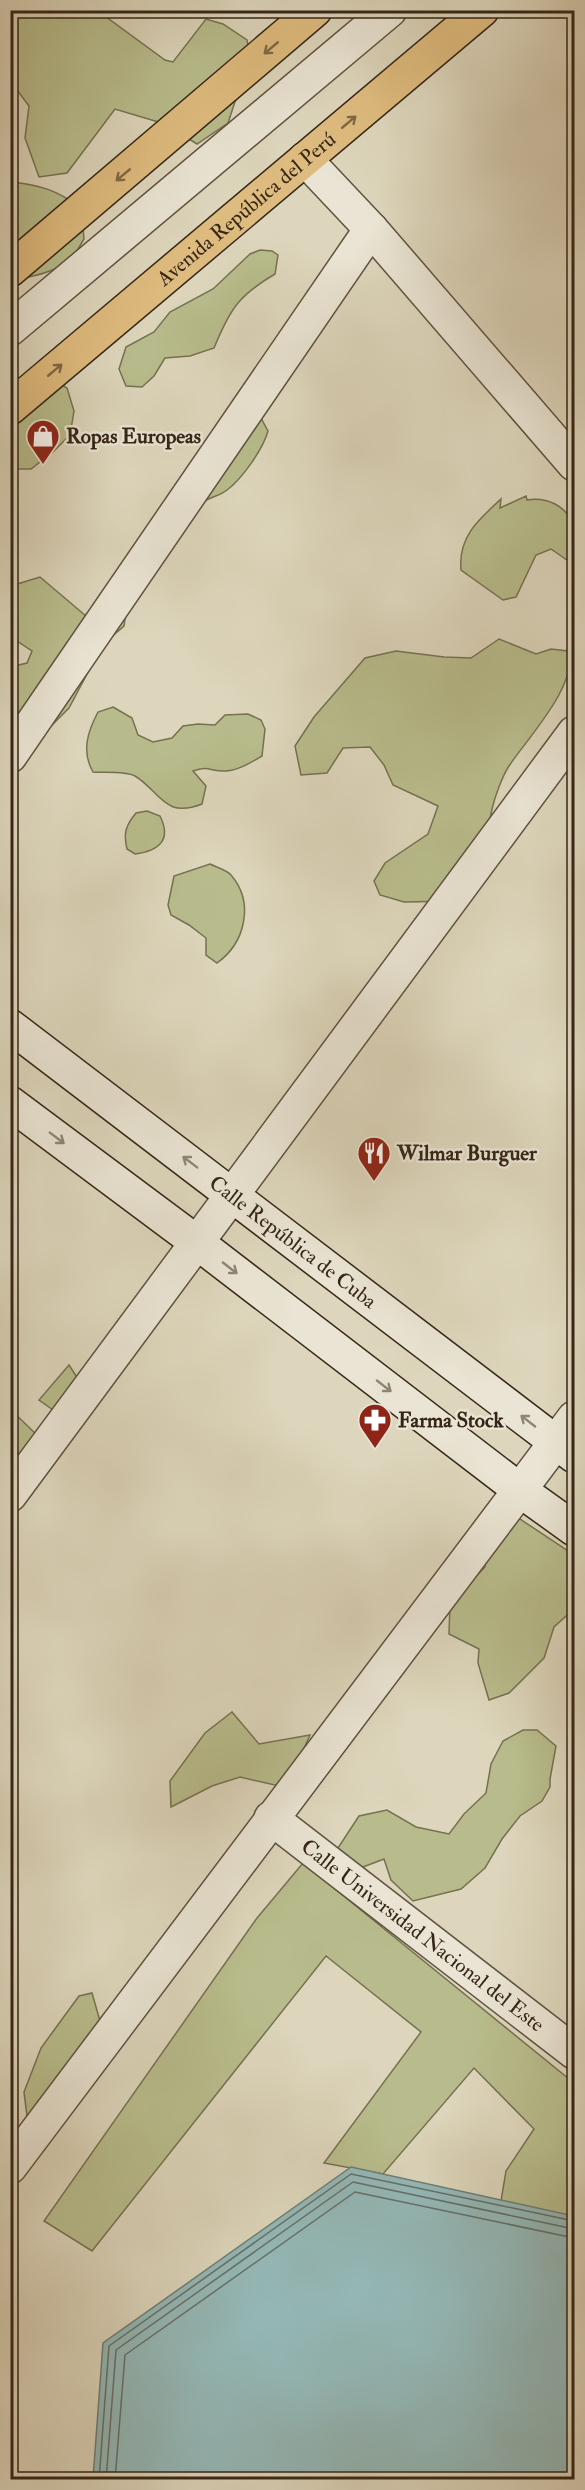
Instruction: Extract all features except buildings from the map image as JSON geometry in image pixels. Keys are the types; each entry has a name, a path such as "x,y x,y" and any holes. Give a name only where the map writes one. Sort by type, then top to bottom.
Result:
{"highway":[{"path":"10,270 315,10"},
{"name":"Avenida República del Perú","path":"10,408 482,10"}],"street":[{"path":"10,329 390,10"},
{"path":"305,159 371,229 574,464"},
{"path":"10,756 371,229"},
{"path":"10,1496 199,1244 232,1194 574,733"},
{"name":"Calle República de Cuba","path":"10,1026 232,1194 568,1439"},
{"path":"10,1103 199,1244 520,1491 574,1529"},
{"path":"10,2167 520,1491 568,1439"},
{"name":"Calle Universidad Nacional del Este","path":"272,1818 574,2052"}],"green space":[{"path":"11,11 98,11 165,60 173,62 206,19 223,24 247,40 250,56 228,123 197,144 165,124 115,109 67,173 39,177 25,138 29,106 11,82"},
{"path":"11,182 48,189 81,208 84,239 72,257 64,264 42,274 11,281"},
{"path":"260,250 272,251 278,255 275,274 244,296 237,304 225,323 214,348 190,356 165,358 154,376 142,387 126,386 119,369 126,347 154,332 170,312 213,289 250,254"},
{"path":"45,374 67,388 74,411 70,435 31,469 11,469 11,385"},
{"path":"281,388 261,418 268,431 251,463 227,490 202,503 127,606 124,626 103,644 69,708 49,728 11,727 10,667 27,663 32,651 11,637 11,589 14,585 40,577 86,616"},
{"path":"526,496 527,500 549,501 555,504 571,519 576,534 574,565 551,549 536,555 516,597 503,600 461,570 463,548 477,522 501,499 500,508"},
{"path":"499,639 536,654 551,649 568,651 570,664 559,695 506,770 492,809 486,852 454,901 404,902 380,895 374,881 385,863 428,834 438,806 393,785 384,765 370,747 343,748 327,773 301,775 295,746 314,717 365,658 396,651 471,658"},
{"path":"113,707 132,718 138,735 153,742 172,738 183,726 215,725 225,715 248,714 261,720 265,729 262,756 231,770 193,771 206,786 202,804 189,808 171,806 144,782 131,774 93,772 87,756 87,741 91,726 98,712"},
{"path":"147,811 160,816 165,832 164,838 157,847 135,854 127,849 126,830 136,813"},
{"path":"210,864 231,875 243,898 244,910 244,922 240,934 227,955 217,963 206,955 206,938 171,915 168,905 174,876"},
{"path":"69,1365 93,1402 63,1417 39,1400"},
{"path":"10,1409 36,1434 11,1475"},
{"path":"511,1513 574,1555 574,1609 554,1627 544,1658 509,1693 489,1700 478,1663 479,1649 449,1634 450,1603 485,1567 489,1537"},
{"path":"232,1712 259,1744 310,1735 296,1766 279,1786 240,1777 212,1786 171,1807 170,1781 205,1733"},
{"path":"523,1730 537,1730 556,1746 550,1787 542,1801 520,1816 502,1839 485,1868 461,1889 413,1901 391,1880 384,1859 355,1870 338,1848 359,1816 387,1810 416,1827 449,1834 464,1814 486,1793 491,1764 503,1741"},
{"path":"303,1863 574,2083 574,2201 561,2244 497,2225 506,2171 534,2129 474,2068 383,2174 324,2163 421,2032 326,1956 92,2251 44,2221 257,1918"},
{"path":"92,1993 100,2021 56,2107 27,2116 24,2092 41,2048 79,1996"}],"water":[{"path":"351,2167 574,2216 574,2479 93,2479 103,2343"}],"place":[{"name":"Ropas Europeas","path":"43,465"},
{"name":"Wilmar Burguer","path":"374,1182"},
{"name":"Farma Stock","path":"375,1449"}]}
